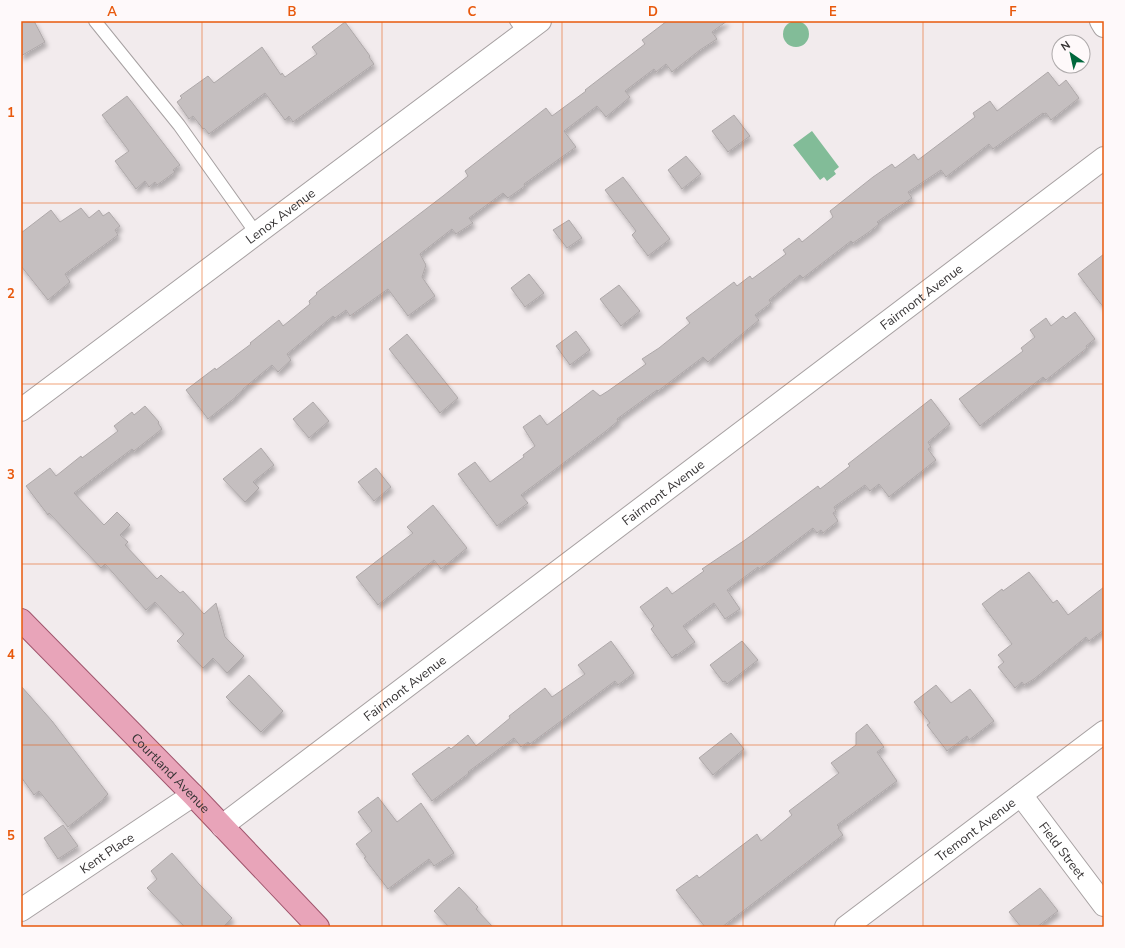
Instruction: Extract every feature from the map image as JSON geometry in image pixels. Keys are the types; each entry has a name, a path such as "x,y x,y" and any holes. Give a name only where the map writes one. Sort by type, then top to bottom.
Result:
{"main road":[{"name":"Courtland Avenue","path":"21,620 193,796 318,927"}],"street":[{"path":"1101,21 1104,26"},
{"name":"Lenox Avenue","path":"21,410 256,233 527,25"},
{"name":"Fairmont Avenue","path":"222,826 1104,158"},
{"name":"Tremont Avenue","path":"846,927 1104,732"},
{"name":"Kent Place","path":"21,910 193,796"},
{"name":"Field Street","path":"1021,796 1104,905"}],"lane":[{"path":"95,21 178,125 256,233"}],"shaded area":[{"path":"796,21 805,25 809,34 805,43 796,47 787,43 783,34 787,25"},
{"path":"812,131 839,167 834,171 836,174 827,181 824,177 820,180 793,145"}],"building":[{"path":"21,21 34,21 45,42 21,56"},
{"path":"667,21 727,21 712,32 717,39 672,72 666,64 656,72 654,69 625,91 630,97 606,117 597,106 564,131 576,147 524,184 525,186 508,198 503,193 469,218 473,223 456,234 452,229 420,254 426,265 422,277 435,296 408,316 388,289 350,316 346,310 335,318 333,316 287,354 291,360 278,372 272,365 243,389 236,397 208,419 186,390 215,368 216,370 251,344 250,343 279,320 283,326 310,304 309,301 317,294 316,293 468,176 465,171 546,108 552,116 586,91 585,90 645,44 642,40"},
{"path":"345,22 370,56 369,57 374,64 293,122 289,116 285,120 265,93 209,134 193,116 189,119 177,102 182,98 180,96 208,76 214,83 262,47 281,75 282,73 285,77 317,54 312,47"},
{"path":"1048,72 1059,86 1066,80 1079,98 1051,120 1046,113 1043,113 993,149 989,144 946,177 941,170 908,192 912,198 877,222 879,224 869,232 853,243 851,241 803,278 800,275 769,300 771,303 755,315 759,320 708,362 703,357 658,391 657,390 617,419 618,421 606,431 521,495 528,503 497,526 458,474 475,462 490,482 524,457 523,455 535,446 523,427 540,415 547,425 593,390 600,396 608,391 646,364 642,359 659,348 690,323 686,318 734,282 737,286 750,276 752,279 786,254 783,250 799,238 802,242 833,217 830,211 873,177 892,164 895,168 914,154 918,160 975,117 973,113 990,101 997,111"},
{"path":"127,96 180,165 173,170 175,172 157,185 155,182 149,187 145,181 136,189 115,161 129,151 102,115"},
{"path":"734,115 750,136 728,152 712,131"},
{"path":"686,156 701,174 682,189 668,170"},
{"path":"623,177 670,239 648,256 632,235 636,231 605,190"},
{"path":"81,208 89,218 99,210 103,216 109,212 120,226 115,230 118,235 65,274 70,282 48,300 21,266 21,233 51,210 60,222"},
{"path":"569,220 582,238 567,248 553,230"},
{"path":"1104,254 1104,308 1078,274"},
{"path":"529,274 544,293 525,307 511,288"},
{"path":"619,285 640,311 621,326 600,299"},
{"path":"1075,312 1095,339 1086,346 1087,348 1046,380 1043,377 980,426 959,399 1023,351 1021,348 1035,337 1030,330 1046,318 1051,326 1063,316 1066,319"},
{"path":"576,331 590,350 570,365 556,346"},
{"path":"407,334 458,398 440,413 389,349"},
{"path":"931,399 950,424 928,442 931,447 928,449 936,460 889,497 879,484 870,491 865,485 834,507 836,511 833,513 838,521 823,533 821,530 817,533 813,528 759,569 758,567 727,590 740,609 725,619 714,603 683,626 695,642 672,658 651,629 654,626 640,607 667,587 672,594 704,571 702,569 745,540 818,486 820,489 850,466 848,464"},
{"path":"313,402 329,421 309,438 293,419"},
{"path":"145,406 159,422 158,423 162,429 134,451 132,449 74,493 104,525 117,512 130,525 120,535 128,542 125,545 157,579 161,575 180,593 183,591 204,614 216,603 225,637 244,656 227,673 213,658 203,668 177,641 184,634 155,602 146,610 105,564 101,568 49,513 48,515 26,486 50,468 56,476 81,456 82,458 118,431 114,426 132,412 134,415"},
{"path":"261,448 274,465 253,482 259,488 245,502 223,479"},
{"path":"376,468 391,487 374,501 358,482"},
{"path":"433,505 467,548 441,569 434,560 378,605 356,577 413,533 407,527"},
{"path":"1029,572 1053,603 1057,600 1068,615 1104,587 1104,630 1089,641 1086,637 1034,679 1024,685 1022,682 1015,688 998,667 1004,662 998,655 1012,644 982,604"},
{"path":"611,641 634,673 618,685 615,681 530,744 528,742 521,747 514,738 432,801 412,774 449,747 451,749 468,735 476,746 510,718 509,716 545,688 552,697 585,674 578,665"},
{"path":"742,641 758,660 727,684 725,681 723,682 710,665"},
{"path":"249,675 283,711 261,732 226,697"},
{"path":"936,685 951,703 970,689 994,721 969,740 967,736 947,751 927,725 930,723 914,702"},
{"path":"21,686 52,721 108,794 104,799 68,827 39,791 34,795 21,777"},
{"path":"867,724 884,747 877,752 897,781 837,825 843,835 722,927 705,927 676,890 697,875 699,878 757,834 761,841 792,815 789,811 839,773 831,763 856,745 856,733"},
{"path":"731,733 744,749 713,775 699,758"},
{"path":"378,797 397,822 421,803 454,853 434,866 429,859 388,889 364,858 366,857 356,844 372,831 358,812"},
{"path":"63,825 78,846 58,859 44,838"},
{"path":"172,853 232,918 223,927 185,927 147,888 157,879 151,871"},
{"path":"459,887 478,907 476,909 493,927 449,927 434,911"},
{"path":"1040,888 1058,911 1037,927 1021,927 1009,912"}]}
